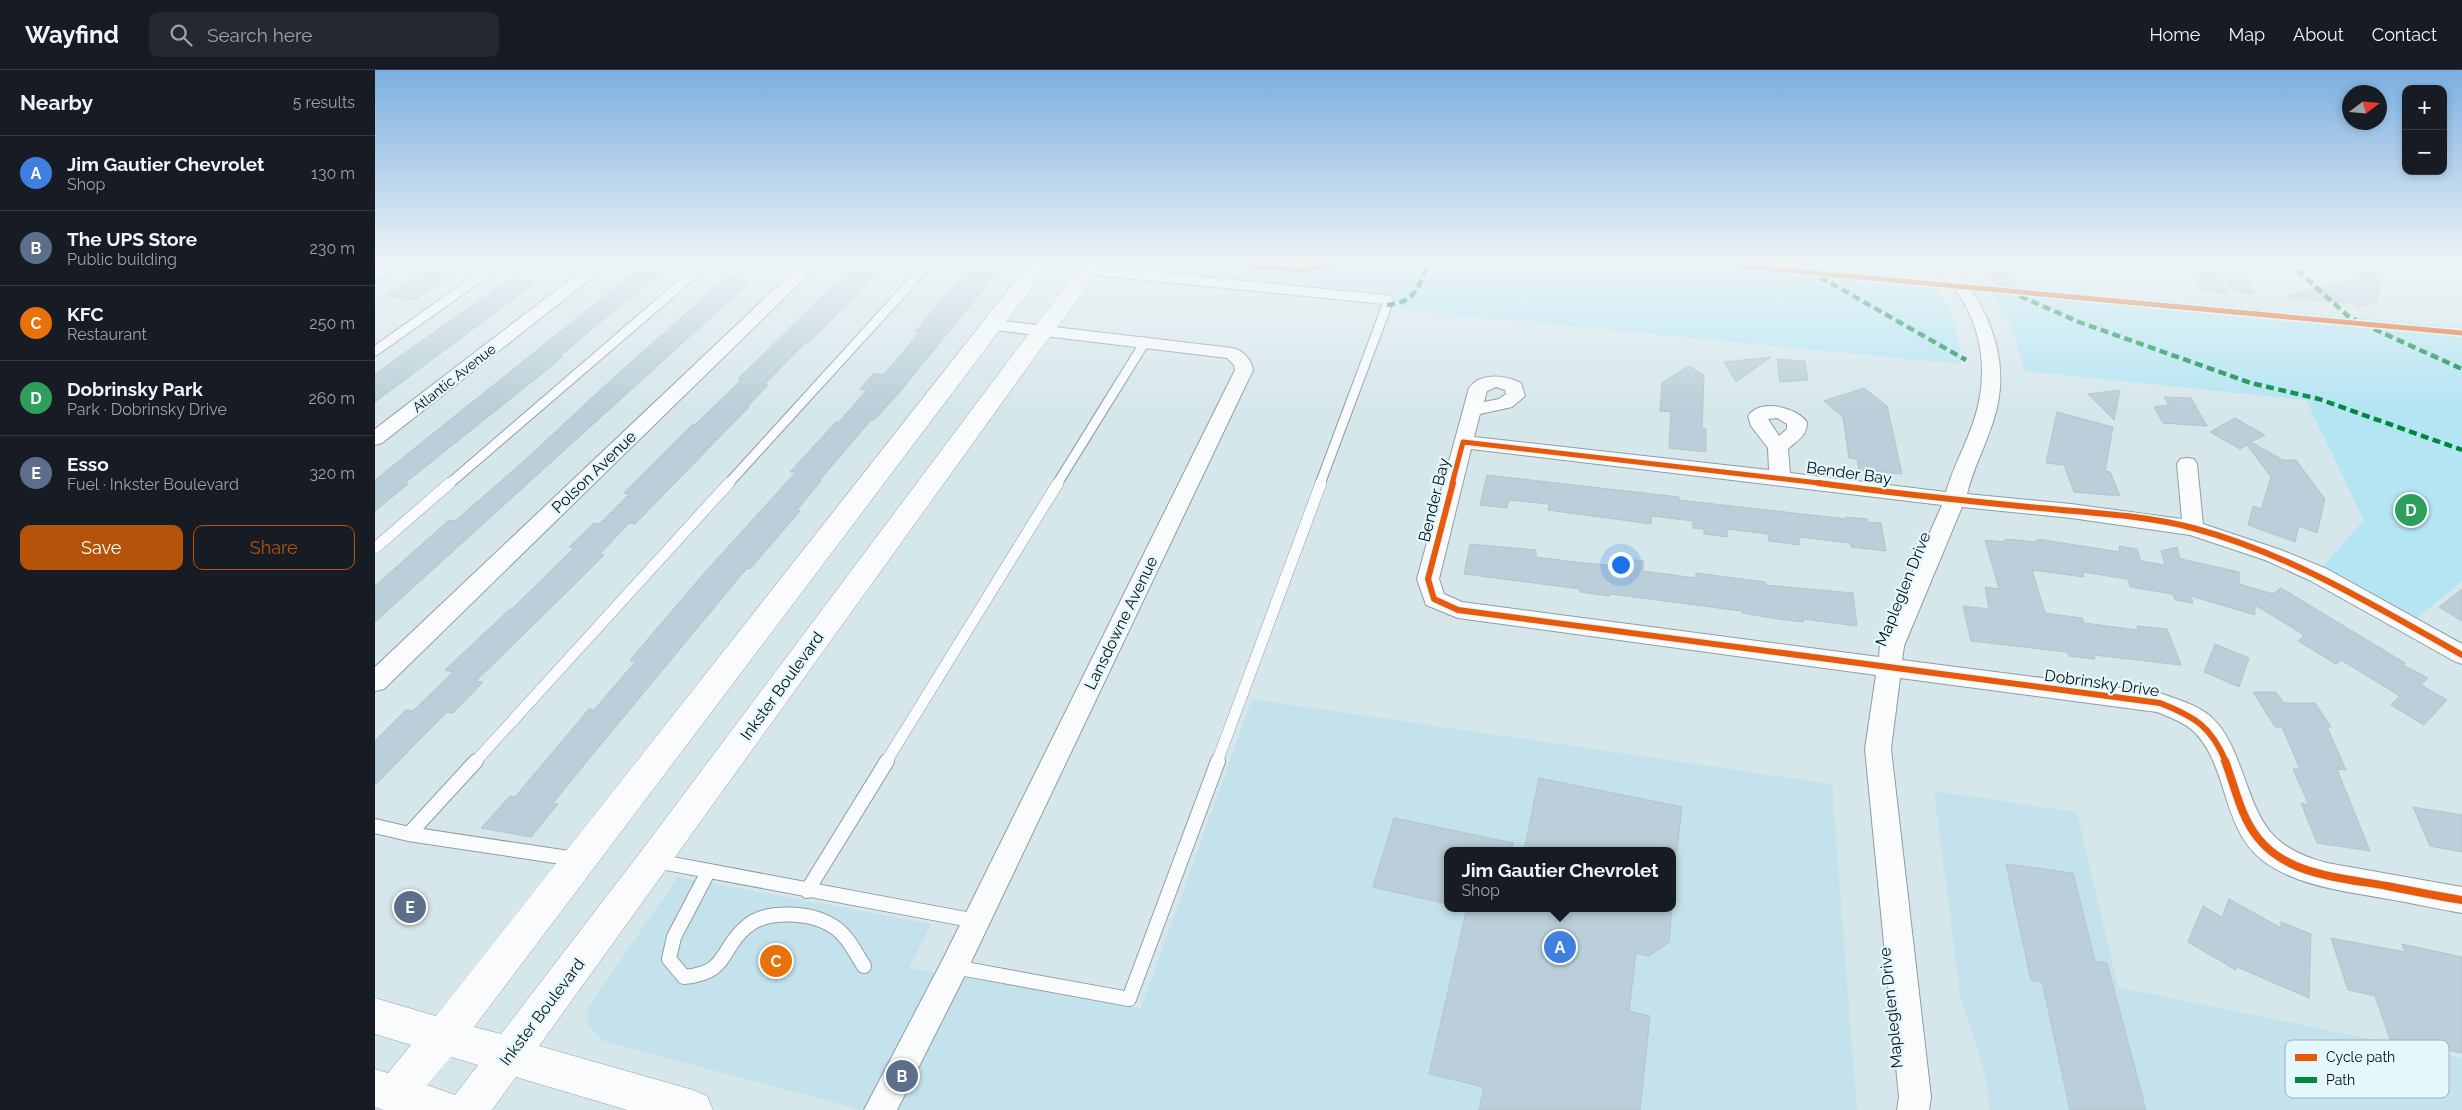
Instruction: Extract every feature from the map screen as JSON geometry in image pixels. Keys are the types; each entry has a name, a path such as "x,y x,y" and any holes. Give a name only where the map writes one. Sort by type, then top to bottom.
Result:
{"main road":[{"path":"443,1110 385,1091 444,1036 1004,311"},
{"name":"Inkster Boulevard","path":"468,1110 655,861 1059,311"},
{"path":"375,1016 693,1110"}],"street":[{"name":"Atlantic Avenue","path":"375,439 541,311"},
{"name":"Polson Avenue","path":"375,682 762,311"},
{"name":"Mapleglen Drive","path":"1916,1106 1878,749 1891,646 1955,499 1984,419 1993,374 1986,333 1976,311"},
{"name":"Lansdowne Avenue","path":"880,1110 954,967 1244,370 1243,363 1232,352 993,325"},
{"name":"Bender Bay","path":"1472,410 1428,579 1434,598 1458,610 1888,668"},
{"name":"Bender Bay","path":"1463,442 1955,499"},
{"path":"1778,447 1780,478"},
{"path":"2187,464 2193,528"},
{"path":"1955,499 2162,522 2193,528 2273,555 2319,575 2462,654"},
{"name":"Dobrinsky Drive","path":"1888,668 2160,703 2185,712 2203,724 2216,739 2248,825 2271,851 2299,867 2326,875 2462,900"}],"lane":[{"path":"375,351 432,311"},
{"path":"375,548 651,311"},
{"path":"409,834 886,311"},
{"path":"954,967 1129,999 1385,311"},
{"path":"807,891 1145,342"},
{"path":"375,826 409,834 581,859"},
{"path":"655,861 807,891 976,921"},
{"path":"708,872 674,937 669,958 683,977 708,974 722,961 747,926 763,917 780,913 822,920 837,929 864,966"}],"shaded area":[{"path":"1412,311 1949,311 1956,330 1961,364"},
{"path":"2002,311 2279,311 2462,327 2462,581 2408,626 2316,574 2364,520 2306,400 2025,371 2011,323"},
{"path":"1252,699 1832,784 1857,1110 862,1110 603,1041 588,1025 588,1007 678,877 931,924 909,968 1141,1008"},
{"path":"1934,791 2077,812 2118,987 2375,1040 2285,1040 2285,1098 2449,1098 2449,1055 2462,1058 2462,1110 1990,1110 1984,1071 1960,996"}],"building":[{"path":"465,311 498,311 375,402 375,374"},
{"path":"586,311 614,311 560,356 563,356 544,372 405,483 408,484 375,511 375,480"},
{"path":"689,311 718,311 375,622 375,586 449,520 455,521 524,461"},
{"path":"808,311 841,311 808,343 805,343 764,385 768,385 747,407 749,407 635,524 629,523 599,555 604,555 476,681 483,682 453,713 447,712 375,785 375,741 406,710 413,711 453,672 445,670 512,609 574,548 569,547 594,523 599,524 629,494 624,493 692,425 695,425 742,379 738,379"},
{"path":"933,311 966,311 898,394 874,420 871,420 819,481 821,481 797,510 800,511 750,569 747,568 588,760 553,803 558,804 531,837 481,828 510,796 515,797 589,709 594,710 636,661 630,660 706,571 796,472 790,472 867,390 860,389 874,373 883,375 920,332 915,332"},
{"path":"1771,357 1736,382 1724,362"},
{"path":"1777,359 1805,361 1808,380 1780,382"},
{"path":"1688,366 1704,375 1702,429 1706,429 1706,452 1669,448 1671,412 1660,411 1662,383"},
{"path":"1864,388 1887,406 1902,474 1859,470 1857,459 1849,458 1843,417 1824,401"},
{"path":"2120,390 2114,420 2088,394"},
{"path":"2164,397 2191,398 2207,426 2163,423 2154,407 2169,405"},
{"path":"2057,412 2113,427 2105,471 2110,472 2120,496 2074,492 2064,465 2046,463"},
{"path":"2235,418 2265,435 2251,442 2283,460 2296,460 2325,499 2317,533 2299,526 2295,542 2248,525 2253,506 2261,509 2271,477 2247,445 2240,449 2210,432"},
{"path":"1487,475 1679,497 1679,500 1847,519 1846,517 1867,519 1867,522 1881,523 1886,551 1851,547 1850,543 1799,537 1799,545 1769,541 1768,534 1727,529 1727,537 1704,534 1704,529 1693,528 1693,521 1652,516 1651,524 1548,510 1549,504 1509,500 1507,508 1480,505"},
{"path":"2005,539 2038,542 2037,539 2120,552 2119,546 2137,549 2141,561 2165,565 2161,551 2177,547 2181,562 2181,559 2239,572 2239,584 2273,594 2281,588 2405,663 2403,665 2428,678 2421,685 2447,700 2424,725 2391,705 2400,696 2341,660 2336,664 2298,641 2304,635 2255,605 2255,615 2191,596 2193,603 2175,600 2173,594 2130,587 2128,579 2082,572 2084,577 2032,570 2045,613 2082,618 2084,623 2138,630 2137,626 2167,629 2181,665 2094,655 2095,659 2069,656 2067,652 1971,641 1963,606 1989,609 1985,587 1999,589 1985,540 2006,542"},
{"path":"1470,544 1536,550 1536,557 1584,563 1617,566 1618,558 1644,561 1643,571 1696,578 1696,573 1765,582 1765,585 1853,593 1857,626 1803,619 1803,622 1771,618 1742,613 1742,611 1610,594 1610,596 1580,592 1580,589 1464,574"},
{"path":"2462,589 2462,621 2439,607"},
{"path":"2215,644 2249,658 2239,687 2204,672"},
{"path":"2253,692 2276,692 2284,703 2315,703 2331,727 2327,727 2346,770 2337,769 2370,851 2317,843 2301,803 2309,805 2293,769 2300,769 2282,727 2275,727"},
{"path":"1539,778 1682,807 1677,851 1676,847 1525,847"},
{"path":"2413,807 2462,815 2462,852 2430,846"},
{"path":"1394,818 1513,843 1512,847 1444,847 1444,903 1373,887"},
{"path":"2006,864 2073,873 2095,961 2107,963 2146,1110 2070,1110 2042,982 2031,980"},
{"path":"2229,899 2281,928 2281,922 2311,934 2309,998 2237,967 2236,970 2188,942 2203,906 2222,917"},
{"path":"1466,912 1672,912 1669,942 1649,956 1636,953 1629,1011 1650,1016 1640,1110 1479,1110 1484,1087 1429,1074"},
{"path":"2331,938 2405,952 2402,944 2462,957 2462,1053 2449,1050 2449,1040 2390,1039 2375,996 2348,990"}],"marked path":[{"path":"1879,311 1966,360"},
{"path":"2053,311 2079,322 2251,383 2319,399 2462,450"},
{"path":"2342,311 2356,320"},
{"path":"2374,329 2462,369"}],"cycle path":[{"path":"2220,311 2462,333"},
{"path":"2462,655 2319,575 2273,555 2193,528 2162,522 2071,511 1916,496 1780,478 1463,442 1428,579 1434,599 1458,610 2160,703 2191,716 2201,723 2212,735 2221,750 2248,822 2258,838 2271,851 2298,866 2327,875 2462,900"}],"place":[{"name":"Dobrinsky Park","path":"2411,510"},
{"name":"Esso","path":"410,907"},
{"name":"Jim Gautier Chevrolet","path":"1560,947"},
{"name":"KFC","path":"776,961"},
{"name":"The UPS Store","path":"902,1076"}]}
